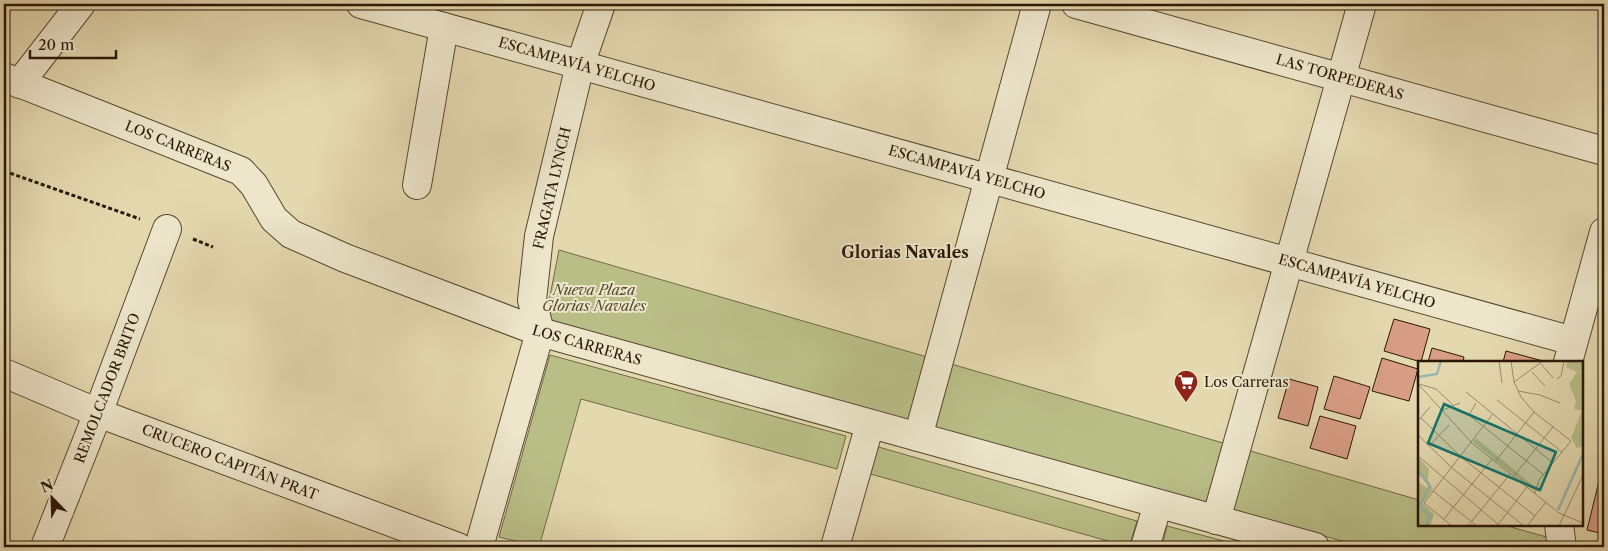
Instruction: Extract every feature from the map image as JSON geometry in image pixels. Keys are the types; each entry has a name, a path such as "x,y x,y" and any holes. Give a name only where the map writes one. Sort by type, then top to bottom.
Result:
{"street":[{"path":"12,81 81,4"},
{"name":"ESCAMPAVÍA YELCHO","path":"361,4 1289,262 1570,352"},
{"name":"FRAGATA LYNCH","path":"479,547 540,332 532,300 539,236 580,65 601,4"},
{"path":"918,437 1037,4"},
{"name":"LAS TORPEDERAS","path":"1076,4 1604,151"},
{"path":"1216,520 1362,4"},
{"path":"417,185 444,27"},
{"name":"LOS CARRERAS","path":"12,81 241,171 254,185 274,219 290,234 345,258 540,332 1315,547"},
{"name":"REMOLCADOR BRITO","path":"45,547 167,229"},
{"path":"1570,352 1604,232"},
{"name":"CRUCERO CAPITÁN PRAT","path":"4,373 98,413 458,547"},
{"path":"835,547 870,424"},
{"path":"1145,547 1158,504"},
{"path":"1560,526 1562,547"}],"path":[{"path":"4,171 213,247"}],"green space":[{"name":"Nueva Plaza Glorias Navales","path":"559,250 1418,500 1418,526 1508,526 1550,538 1551,547 1364,547 564,327 546,316"},
{"path":"550,355 846,436 837,469 581,399 539,547 499,537"},
{"path":"875,446 1137,521 1129,547 867,473"},
{"path":"1167,526 1247,547 1162,547"}],"building":[{"path":"1394,319 1430,329 1421,361 1384,351"},
{"path":"1432,348 1464,357 1463,361 1428,361"},
{"path":"1506,351 1543,361 1503,361"},
{"path":"1382,358 1418,369 1409,401 1372,391"},
{"path":"1334,376 1370,387 1360,419 1324,409"},
{"path":"1289,379 1318,387 1308,426 1278,418"},
{"path":"1320,416 1356,426 1347,459 1310,448"},
{"path":"1604,461 1604,534 1587,530"}],"place":[{"name":"Los Carreras","path":"1186,403"}],"district":[{"name":"Glorias Navales","path":"905,252"}]}
